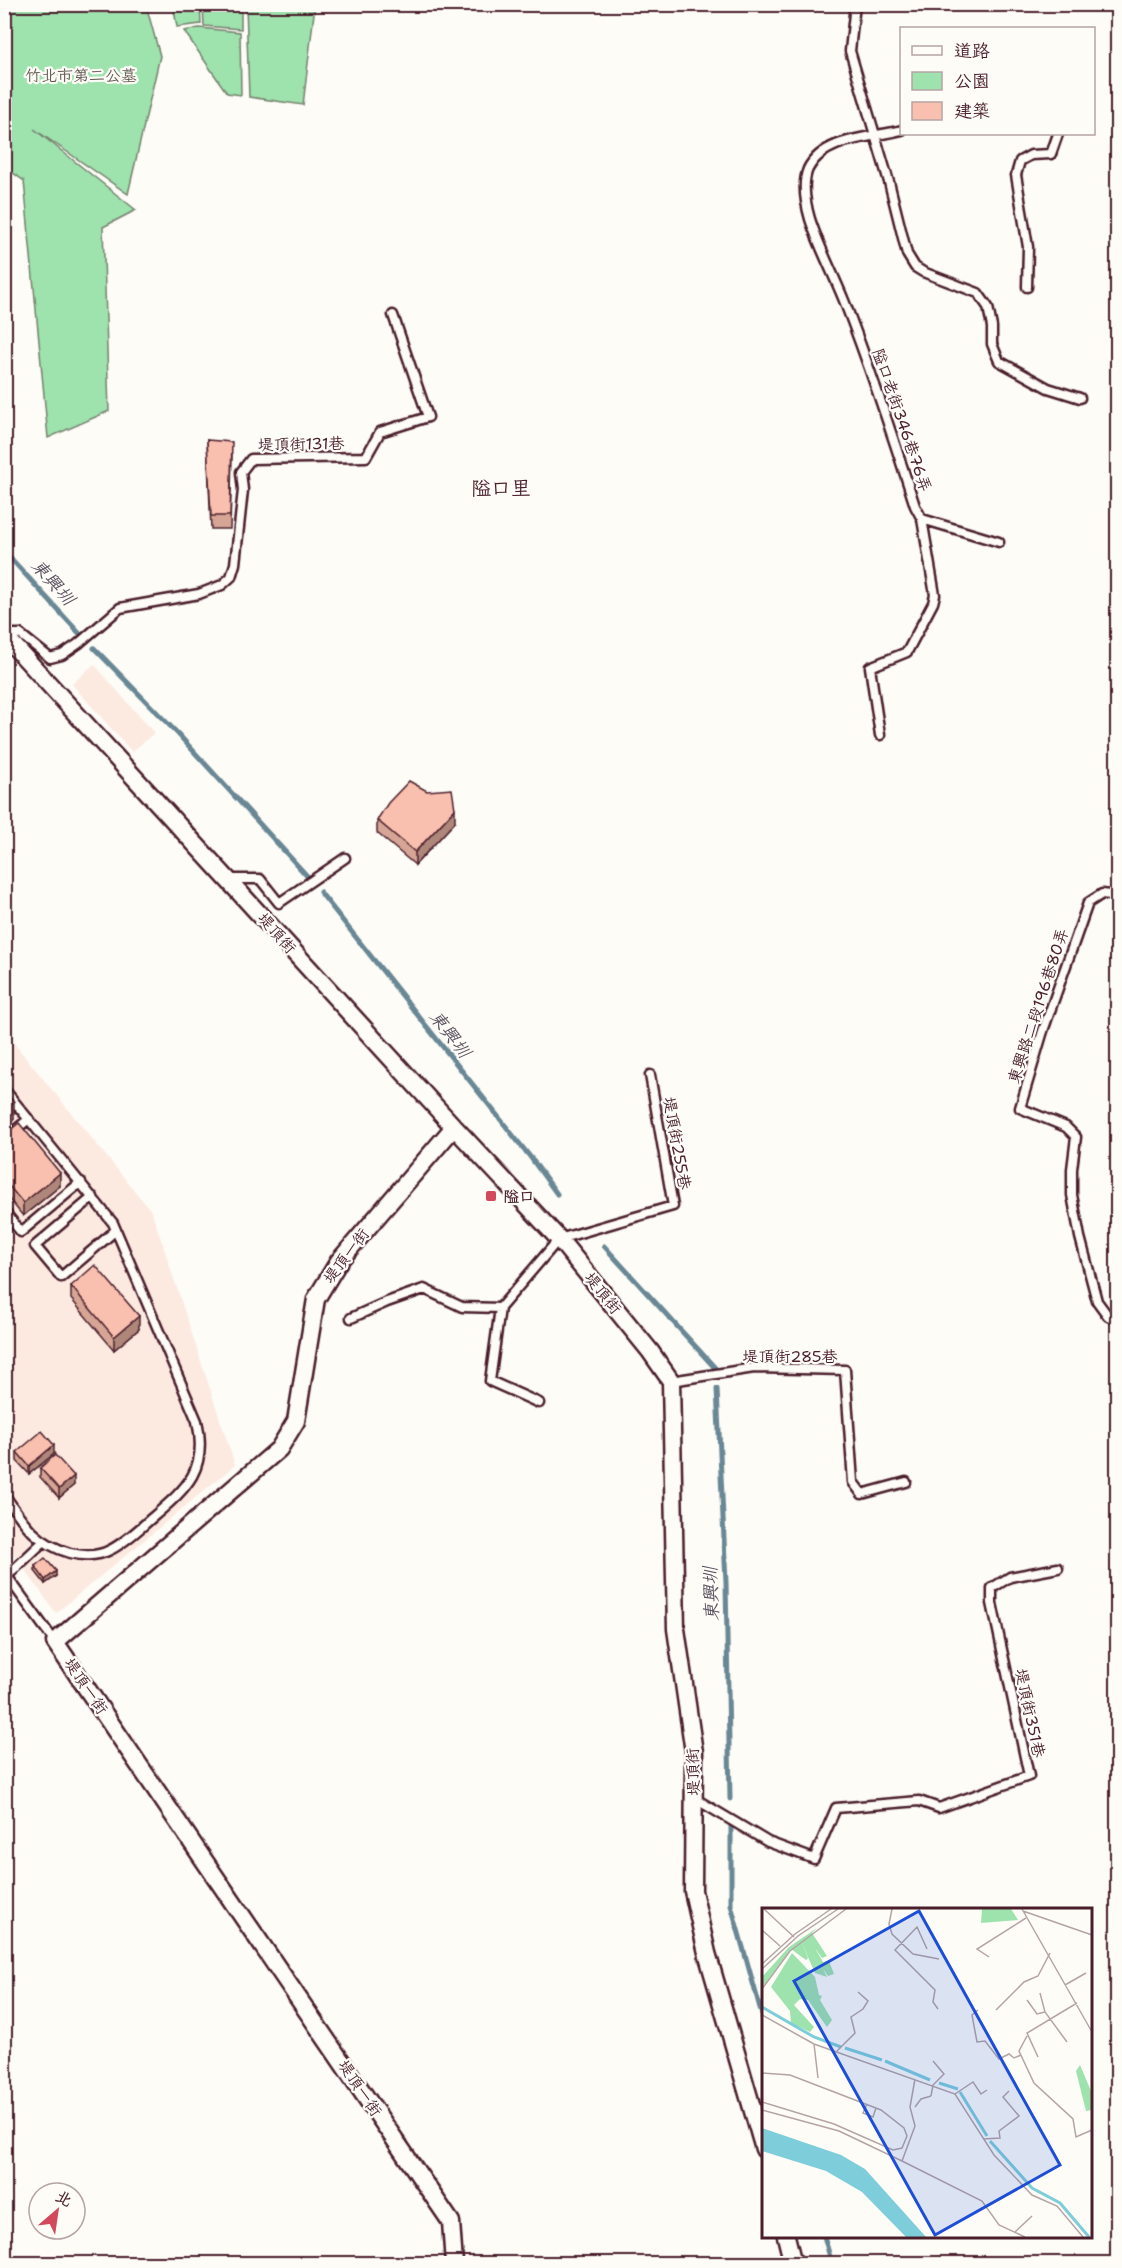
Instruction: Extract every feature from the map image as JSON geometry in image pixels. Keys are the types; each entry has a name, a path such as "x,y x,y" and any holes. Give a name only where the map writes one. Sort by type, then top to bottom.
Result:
{"street":[{"name":"堤頂街","path":"4,635 454,1127 560,1239 672,1381 676,1629 694,1752 693,1891 707,1953 762,2142"},
{"name":"堤頂一街","path":"454,1127 339,1261 316,1299 296,1421 279,1449 55,1642 451,2222 454,2264"},
{"path":"786,2238 793,2264"}],"lane":[{"path":"855,4 850,51 876,136 907,254 915,267 978,293 988,307 992,327 992,344 999,361 1048,388 1080,398"},
{"name":"隘口老街346巷76弄","path":"880,735 870,667 907,652 935,595 922,519 915,506 879,393 833,271 810,218 805,188 808,170 821,152 844,143 900,130"},
{"path":"1027,287 1028,246 1017,175 1020,161 1031,155 1051,154 1058,135"},
{"name":"堤頂街131巷","path":"4,635 20,634 51,658 62,655 78,644 120,608 199,594 222,585 231,577 235,564 243,490 242,472 251,459 366,457 380,432 428,417 393,315"},
{"path":"922,519 999,542"},
{"path":"228,879 261,879 279,903 345,858"},
{"name":"東興路二段196巷80弄","path":"1118,896 1102,894 1088,903 1043,1031 1020,1107 1066,1127 1076,1137 1072,1195 1080,1237 1097,1301 1108,1316 1118,1320"},
{"name":"堤頂街255巷","path":"560,1239 673,1206 650,1075"},
{"path":"4,1089 108,1215 170,1353 197,1421 201,1450 198,1464 187,1486 178,1496 125,1540 108,1551 93,1556 60,1550 42,1542 22,1520 4,1494"},
{"path":"4,1139 29,1119"},
{"path":"4,1211 21,1232 81,1182"},
{"path":"93,1197 35,1246 61,1276 116,1230"},
{"path":"538,1403 490,1381 500,1308 560,1239"},
{"path":"351,1318 424,1288 462,1307 500,1308"},
{"name":"堤頂街285巷","path":"672,1381 754,1368 845,1370 853,1482 862,1494 906,1482"},
{"path":"42,1542 6,1574 55,1642"},
{"name":"堤頂街351巷","path":"694,1798 768,1842 814,1859 836,1808 919,1801 939,1808 1029,1776 992,1603 992,1588 1010,1576 1058,1568"}],"shaded area":[{"path":"94,664 154,733 132,752 72,684"},
{"path":"4,1031 152,1212 235,1465 56,1613 5,1542"}],"green space":[{"name":"竹北市第二公墓","path":"5,4 146,5 160,56 128,194 34,129 136,210 103,227 109,411 48,438 24,181 5,167"},
{"path":"173,5 200,5 201,24 177,27"},
{"path":"203,5 241,5 241,29 204,26"},
{"path":"246,5 315,5 303,105 249,97"},
{"path":"199,28 240,32 241,95 227,93 184,31"}],"building":[{"path":"207,440 232,442 230,516 211,516"},
{"path":"409,781 427,791 452,789 455,809 415,852 377,820 388,803"},
{"path":"4,1091 14,1102 4,1110"},
{"path":"19,1123 60,1173 23,1203 4,1180 4,1135"},
{"path":"95,1265 139,1316 114,1337 71,1286"},
{"path":"42,1431 54,1445 29,1466 17,1452"},
{"path":"55,1455 74,1476 59,1489 40,1468"},
{"path":"45,1558 56,1571 45,1580 35,1566"}],"waterway":[{"name":"東興圳","path":"4,551 79,633"},
{"name":"東興圳","path":"94,648 178,734 308,877"},
{"name":"東興圳","path":"320,892 557,1194"},
{"name":"東興圳","path":"604,1246 716,1369"},
{"name":"東興圳","path":"717,1389 726,1582 730,1799"},
{"name":"東興圳","path":"731,1818 731,1905 762,2015"},
{"name":"東興圳","path":"825,2238 832,2264"}],"place":[{"name":"隘口","path":"491,1196"}],"district":[{"name":"隘口里","path":"501,488"}]}
